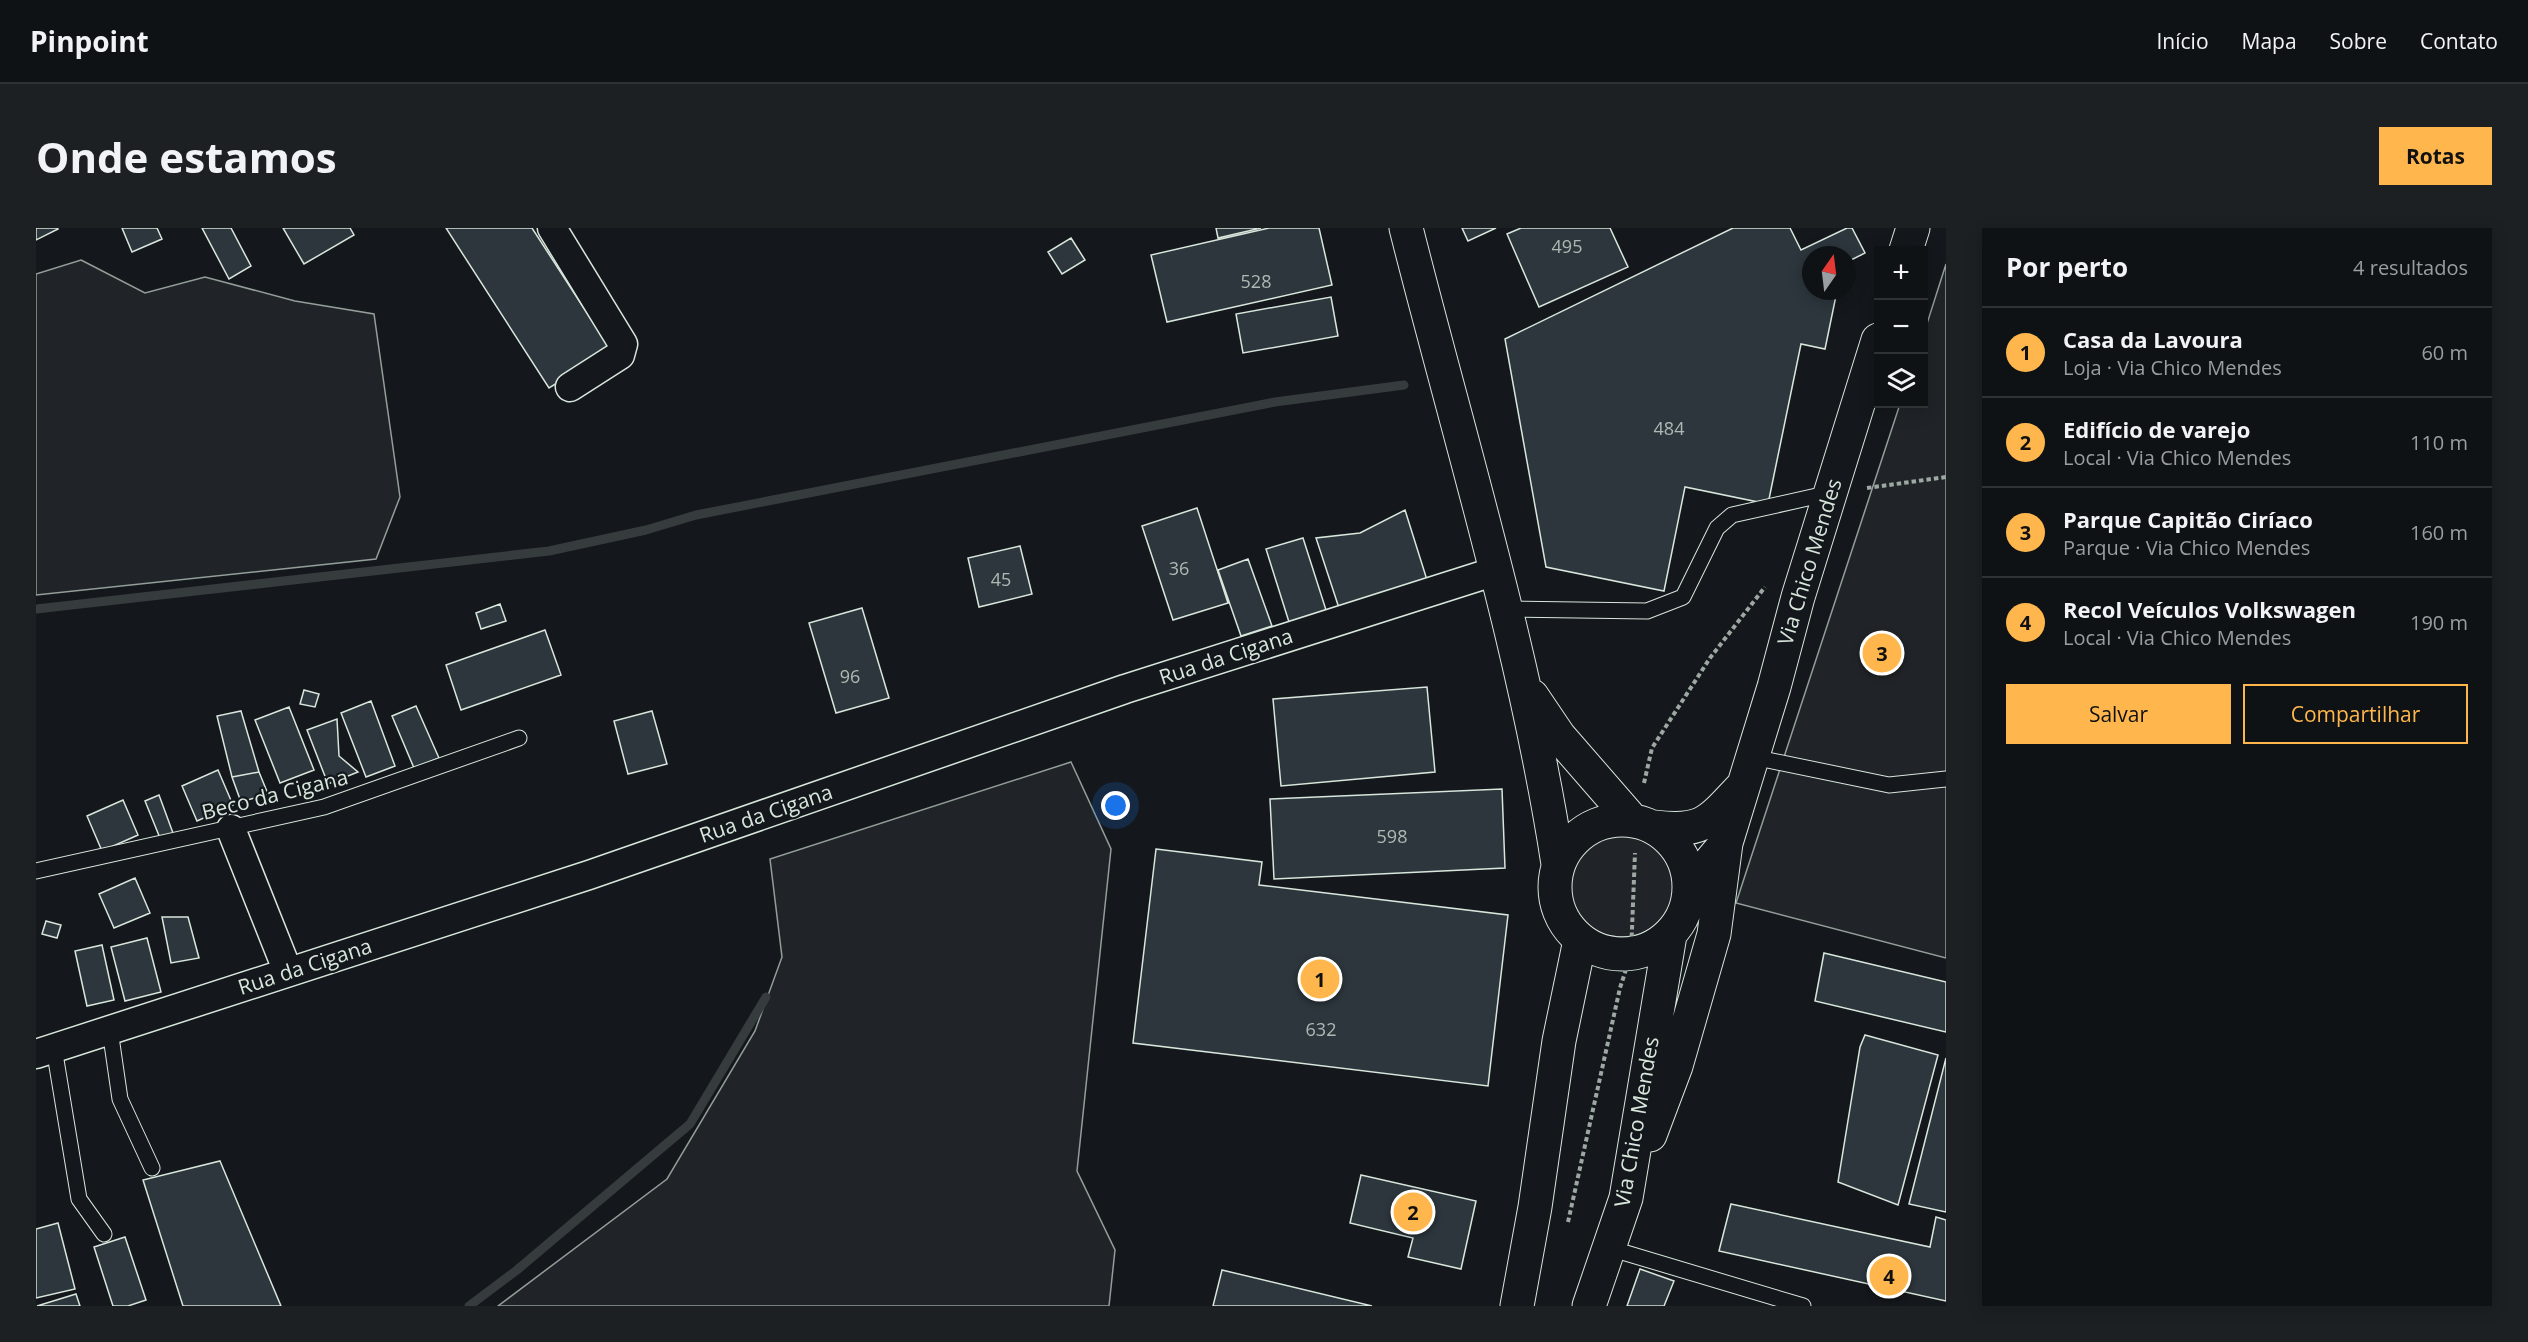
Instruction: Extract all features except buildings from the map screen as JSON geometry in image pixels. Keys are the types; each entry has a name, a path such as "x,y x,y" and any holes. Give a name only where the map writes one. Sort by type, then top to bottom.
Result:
{"main road":[{"path":"1406,228 1496,571 1522,682 1545,788 1558,864 1554,885 1557,906 1566,925 1580,940 1604,952 1631,954 1656,945 1670,934 1681,920 1688,903 1690,886 1687,868 1680,852 1669,838 1641,823 1559,736 1522,682"},
{"path":"1907,246 1913,228"},
{"name":"Via Chico Mendes","path":"1690,886 1726,843 1798,597 1874,353"},
{"name":"Via Chico Mendes","path":"1558,864 1568,845 1583,831 1600,823 1618,819 1676,830 1692,828 1712,819 1749,770"},
{"path":"1626,1198 1676,1066 1714,934 1726,843"},
{"name":"Via Chico Mendes","path":"1589,1306 1626,1198 1670,934"},
{"path":"1516,1306 1535,1207 1559,1041 1580,940"}],"street":[{"path":"552,228 623,344 620,354 570,387"},
{"name":"Rua da Cigana","path":"45,1051 589,875 1125,689 1496,571"},
{"path":"231,829 288,972"}],"lane":[{"path":"1505,609 1647,611 1683,597 1717,528 1732,515 1830,493"},
{"name":"Beco da Cigana","path":"36,871 231,829 351,799 519,738"},
{"path":"1749,770 1889,785 1946,780"},
{"path":"111,1030 120,1099 152,1168"},
{"path":"45,1051 79,1199 104,1233"},
{"path":"1609,1248 1803,1306"}],"path":[{"path":"1830,493 1946,477"},
{"path":"1566,1233 1620,988 1631,954 1641,823 1652,748 1710,658 1766,586"}],"shaded area":[{"path":"81,260 145,293 205,277 295,301 374,314 400,497 376,559 36,595 36,274"},
{"path":"1946,264 1946,958 1736,903 1899,408 1928,408 1928,320"},
{"path":"1071,762 1111,849 1077,1171 1115,1250 1109,1306 498,1306 667,1179 755,1031 782,957 770,859"},
{"path":"1622,833 1642,837 1659,848 1670,865 1674,885 1670,905 1659,922 1642,933 1622,937 1602,933 1585,922 1574,905 1570,885 1574,865 1585,848 1602,837"}],"waterway":[{"path":"36,609 549,551 646,530 696,515 1275,402 1404,385"},
{"path":"469,1306 517,1270 690,1124 766,997"}],"place":[{"name":"Parque Capitão Ciríaco","path":"1882,653"},
{"name":"Casa da Lavoura","path":"1320,979"},
{"name":"Edifício de varejo","path":"1413,1212"},
{"name":"Recol Veículos Volkswagen","path":"1889,1276"}]}
